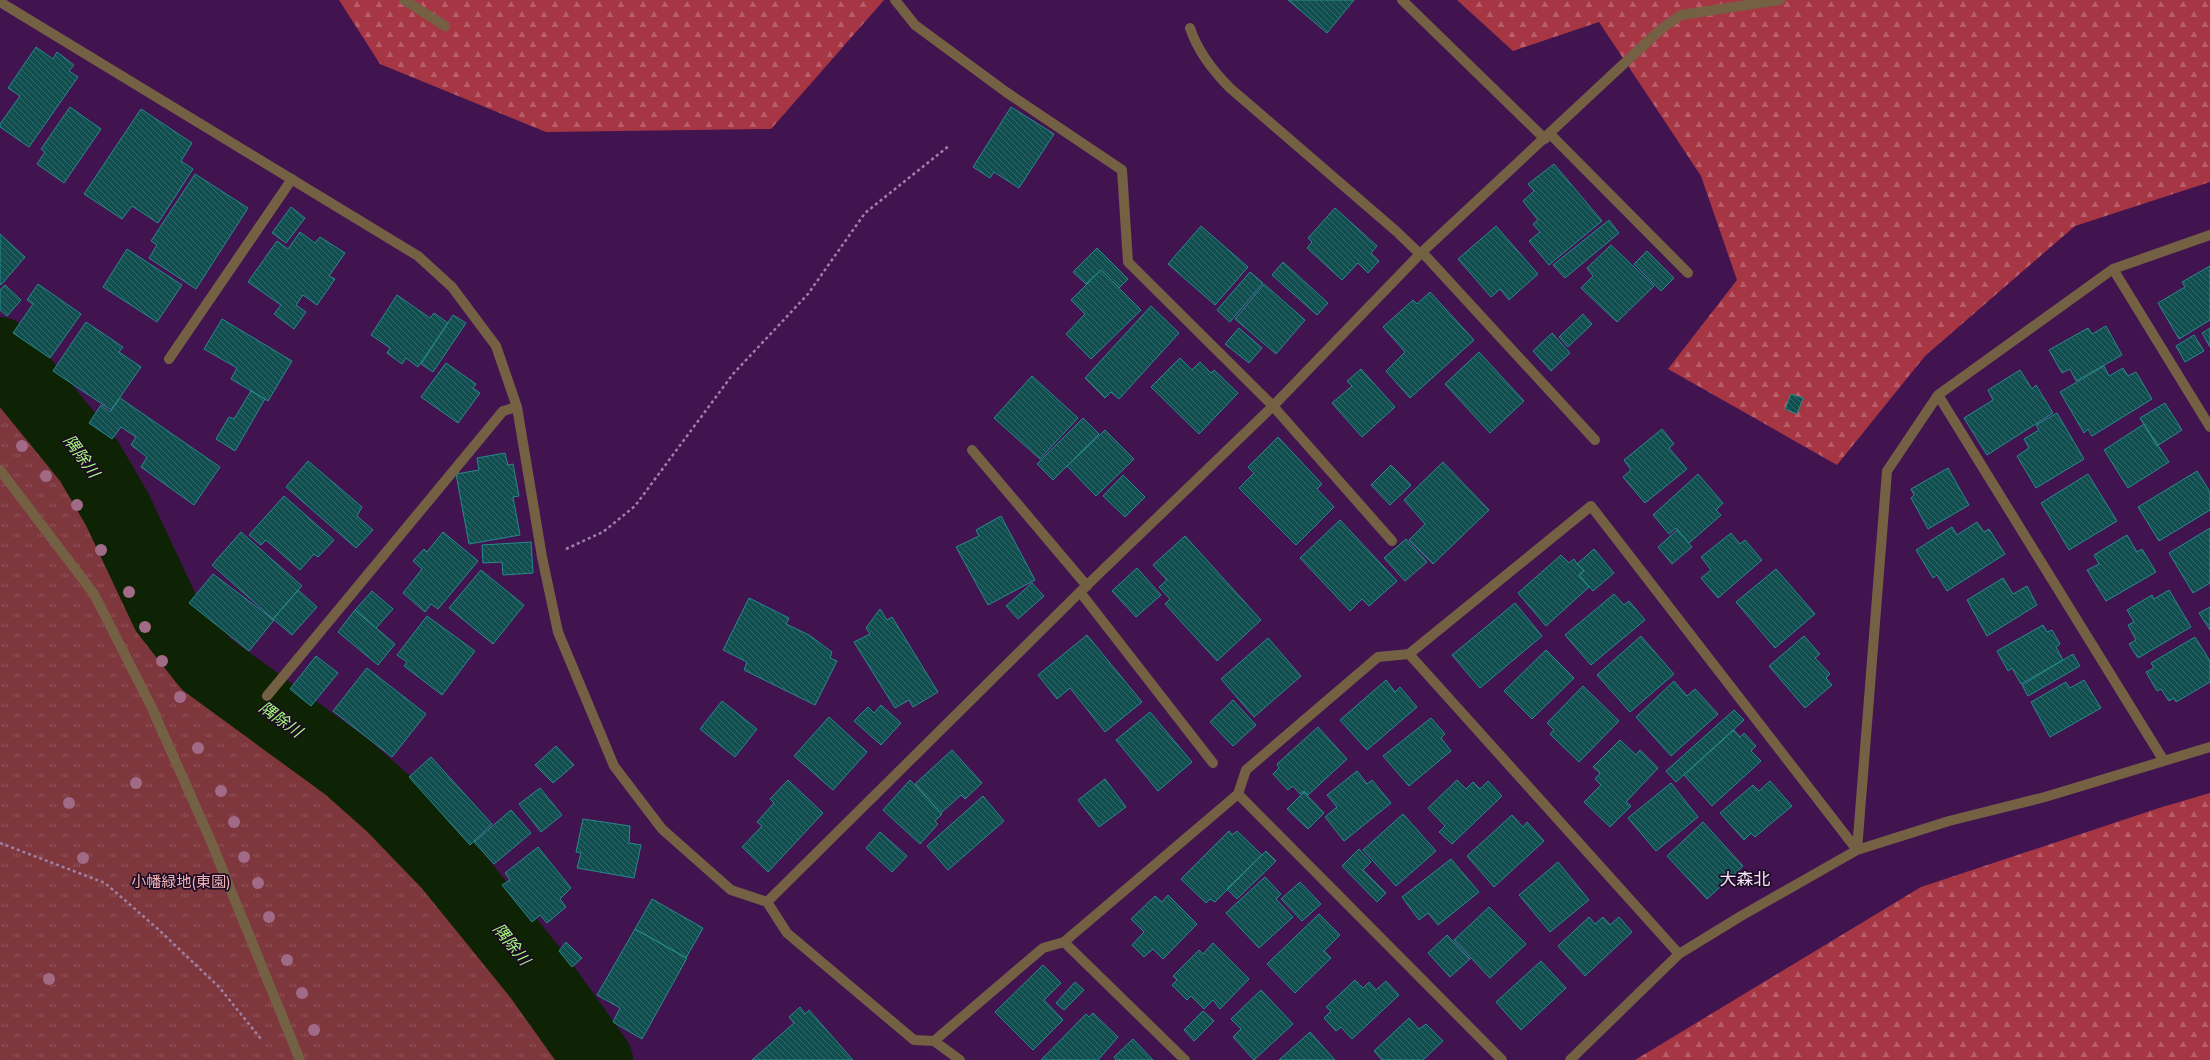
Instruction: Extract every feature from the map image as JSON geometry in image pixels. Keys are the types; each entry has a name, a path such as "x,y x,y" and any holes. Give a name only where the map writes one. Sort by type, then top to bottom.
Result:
{"street":[{"path":"404,0 445,26"},
{"path":"895,0 915,25 1006,92 1122,170 1128,262 1273,406 1392,541"},
{"path":"1402,0 1547,136 1688,273"},
{"path":"767,902 1084,589 1273,406 1421,253 1661,30 1682,15 1780,0"},
{"path":"1,1 418,256 452,287 496,346 517,408 542,557 558,632 614,766 662,829 731,890 767,902 787,933 914,1040 934,1041 960,1060"},
{"path":"1190,28 1197,46 1215,72 1230,88 1421,253 1595,440"},
{"path":"169,359 292,179"},
{"path":"1857,850 1887,471 1938,395 2113,269 2210,235"},
{"path":"2113,269 2210,427"},
{"path":"1938,395 2164,761"},
{"path":"267,696 503,411 517,408"},
{"path":"972,450 1084,589 1213,763"},
{"path":"0,470 94,594 140,685 210,839 299,1059"},
{"path":"934,1041 1043,948 1064,942 1238,794 1246,770 1378,657 1409,654 1591,506 1857,850"},
{"path":"1409,654 1679,954"},
{"path":"1570,1060 1679,954 1741,916 1857,850 1949,821 2046,797 2210,747"},
{"path":"1238,794 1502,1060"},
{"path":"1064,942 1186,1060"}],"path":[{"path":"542,557 556,554 603,532 635,506 733,374 808,294 865,213 950,145"},
{"path":"0,843 105,883 158,929 219,987 263,1040 299,1059"}],"green space":[{"path":"339,0 884,0 771,129 546,132 380,64"},
{"path":"1457,0 2210,0 2210,182 2075,226 1925,356 1837,465 1668,369 1737,280 1701,176 1599,22 1513,51"},
{"name":"小幡緑地(東園)","path":"0,369 92,485 201,702 272,709 343,740 454,852 586,1021 613,1060 0,1060"},
{"path":"2210,793 2210,1060 1635,1060 1921,887 2159,808"}],"building":[{"path":"1288,0 1354,0 1327,33"},
{"path":"36,47 53,59 57,52 74,65 69,71 78,77 29,147 0,127 0,124 20,96 8,88"},
{"path":"70,107 101,129 64,183 37,164 45,152 41,149"},
{"path":"1011,107 1054,134 1019,188 994,172 990,178 973,167"},
{"path":"141,109 192,143 181,161 193,169 158,223 132,206 122,219 84,194"},
{"path":"1554,164 1602,221 1549,265 1529,241 1540,232 1533,224 1538,220 1523,201 1534,191 1528,184"},
{"path":"195,174 248,208 196,289 149,258 157,245 151,241"},
{"path":"291,207 305,218 286,243 272,233"},
{"path":"1335,208 1377,246 1371,253 1379,261 1368,273 1358,263 1342,280 1307,248 1312,242 1308,238"},
{"path":"1609,220 1619,233 1565,278 1553,265"},
{"path":"1201,226 1248,267 1215,305 1168,264"},
{"path":"1496,226 1538,274 1509,300 1500,289 1491,297 1458,259"},
{"path":"300,232 315,243 320,237 345,253 329,276 335,279 317,305 303,295 296,305 306,312 294,329 274,314 281,305 248,282 277,241 288,249"},
{"path":"0,234 25,257 1,285 0,284"},
{"path":"1611,245 1654,286 1617,322 1581,288 1593,276 1587,268"},
{"path":"1097,248 1128,279 1119,288 1101,270 1086,284 1073,272"},
{"path":"127,249 182,285 157,322 103,287"},
{"path":"1647,251 1674,278 1661,291 1634,264"},
{"path":"1283,262 1328,303 1317,315 1272,275"},
{"path":"2210,266 2210,320 2179,339 2158,303 2185,287 2182,282"},
{"path":"1101,270 1141,310 1091,359 1066,334 1085,314 1071,300"},
{"path":"1250,272 1263,283 1230,322 1217,310"},
{"path":"38,284 81,314 50,358 13,333 33,304 27,300"},
{"path":"1264,284 1305,320 1276,354 1235,319"},
{"path":"5,285 21,300 7,316 0,310 0,290"},
{"path":"1430,292 1474,340 1410,398 1386,371 1405,352 1383,327 1413,300 1417,304"},
{"path":"397,295 430,318 434,313 448,323 418,367 406,358 402,364 387,353 390,348 371,335"},
{"path":"1151,306 1179,333 1119,399 1111,392 1105,398 1085,378"},
{"path":"1583,314 1592,324 1568,347 1559,337"},
{"path":"453,315 466,323 433,372 421,364"},
{"path":"222,319 292,361 268,401 231,379 237,368 204,349"},
{"path":"86,322 123,347 119,352 141,367 111,410 53,371"},
{"path":"2106,326 2122,355 2076,381 2070,369 2062,373 2049,350 2088,328 2092,334"},
{"path":"1239,328 1262,348 1249,363 1225,344"},
{"path":"2210,328 2210,347 2202,333"},
{"path":"1552,333 1570,353 1551,371 1533,351"},
{"path":"2194,335 2204,351 2185,362 2176,346"},
{"path":"1479,352 1524,401 1490,433 1445,384"},
{"path":"1180,358 1192,370 1200,362 1211,373 1214,370 1238,393 1199,434 1151,387"},
{"path":"446,363 476,384 473,388 480,393 458,423 421,397"},
{"path":"2104,366 2109,376 2123,368 2128,376 2136,372 2152,399 2092,436 2088,429 2084,433 2060,392"},
{"path":"1361,369 1395,407 1362,437 1332,403 1352,386 1347,381"},
{"path":"2020,370 2032,389 2036,385 2053,413 1987,455 1964,418 1993,400 1988,390"},
{"path":"1032,376 1078,418 1040,459 994,418"},
{"path":"251,391 265,399 235,451 216,439 229,417 234,419"},
{"path":"1791,394 1803,398 1797,414 1785,409"},
{"path":"120,398 220,467 194,505 141,467 147,457 131,445 136,437 121,427 112,439 89,423 101,405 110,412"},
{"path":"2165,403 2182,430 2157,446 2140,418"},
{"path":"2057,413 2084,459 2036,488 2017,456 2029,448 2024,439 2039,430 2036,425"},
{"path":"1083,418 1099,434 1053,480 1037,464"},
{"path":"2144,424 2169,462 2128,488 2104,450"},
{"path":"1662,429 1674,444 1669,448 1687,469 1645,503 1623,477 1631,470 1624,460"},
{"path":"1105,430 1134,459 1096,496 1067,466"},
{"path":"1278,437 1322,484 1317,489 1334,507 1296,545 1239,488 1254,473 1248,467"},
{"path":"505,453 508,465 513,464 519,496 513,497 520,535 469,544 456,474 479,470 477,458"},
{"path":"308,461 362,507 357,516 373,530 356,548 286,487"},
{"path":"1443,462 1489,510 1433,564 1409,540 1425,524 1404,500"},
{"path":"1391,465 1411,485 1390,505 1371,485"},
{"path":"1948,468 1969,505 1928,529 1911,498 1914,495 1911,489"},
{"path":"2197,471 2210,492 2210,510 2159,541 2138,507"},
{"path":"1698,474 1723,503 1716,510 1721,515 1689,543 1676,528 1669,534 1653,515"},
{"path":"2088,474 2117,521 2069,550 2041,503"},
{"path":"1123,475 1145,497 1125,517 1103,496"},
{"path":"284,496 334,540 318,557 314,554 300,570 266,540 261,545 249,535"},
{"path":"1001,516 1035,580 988,605 956,547 979,536 976,530"},
{"path":"1340,520 1397,581 1369,606 1362,599 1350,611 1300,558"},
{"path":"1977,522 1984,532 1989,529 2005,554 1947,591 1937,575 1933,578 1916,550 1952,527 1957,535"},
{"path":"2210,528 2210,583 2193,593 2169,553"},
{"path":"1677,530 1692,547 1672,564 1658,547"},
{"path":"241,532 302,586 273,619 212,565"},
{"path":"443,532 478,561 438,609 431,604 425,612 403,593 422,569 413,561 424,549 427,552"},
{"path":"1731,533 1740,544 1745,540 1762,560 1718,598 1701,578 1711,570 1701,557"},
{"path":"2127,535 2137,552 2142,549 2156,572 2106,601 2087,570 2099,564 2094,555"},
{"path":"1185,536 1261,620 1217,661 1165,604 1170,599 1159,587 1167,580 1153,565"},
{"path":"1406,539 1427,562 1405,581 1384,558"},
{"path":"531,542 533,573 503,575 502,562 483,563 482,545"},
{"path":"1594,549 1614,573 1593,591 1579,575 1584,571 1577,564"},
{"path":"1561,555 1569,563 1574,559 1584,571 1579,575 1589,587 1546,626 1518,593"},
{"path":"1137,568 1161,595 1136,617 1112,591"},
{"path":"1776,569 1815,614 1775,648 1736,602"},
{"path":"481,570 524,605 493,644 449,608"},
{"path":"213,574 274,620 249,651 189,603"},
{"path":"2003,578 2013,594 2027,586 2037,605 1987,636 1967,600"},
{"path":"1032,583 1044,596 1018,619 1006,606"},
{"path":"298,590 317,607 292,635 273,619"},
{"path":"2169,590 2191,627 2138,658 2129,644 2136,640 2128,625 2134,622 2127,610 2152,595 2154,599"},
{"path":"372,591 393,609 376,628 355,610"},
{"path":"1614,594 1624,605 1629,601 1645,620 1591,665 1565,635"},
{"path":"749,598 789,618 786,624 809,635 832,652 830,658 837,661 815,705 744,670 747,662 723,650"},
{"path":"1515,603 1542,636 1480,688 1452,655"},
{"path":"2210,607 2210,630 2199,613"},
{"path":"880,609 887,620 892,617 938,692 913,707 909,700 895,708 854,642 870,634 866,628"},
{"path":"355,610 395,644 378,665 338,632"},
{"path":"427,616 475,651 442,695 404,666 407,662 397,655"},
{"path":"2043,625 2047,632 2052,630 2060,644 2056,647 2063,660 2021,684 2012,668 2008,671 1997,651"},
{"path":"1087,635 1142,702 1105,732 1070,688 1057,699 1038,675"},
{"path":"1641,636 1674,674 1630,712 1597,675"},
{"path":"1804,636 1820,654 1815,658 1830,674 1826,678 1832,685 1805,708 1769,666"},
{"path":"2195,637 2210,661 2210,682 2176,702 2174,698 2169,701 2161,689 2157,691 2146,672 2154,668 2151,663"},
{"path":"1268,638 1301,676 1254,717 1221,679"},
{"path":"1546,650 1574,678 1532,719 1504,691"},
{"path":"2073,654 2080,666 2028,696 2022,685"},
{"path":"316,656 338,673 311,706 290,689"},
{"path":"367,668 426,714 392,757 333,711"},
{"path":"1386,680 1395,692 1400,687 1417,707 1367,750 1340,720"},
{"path":"2084,680 2101,708 2050,737 2031,702 2066,682 2070,688"},
{"path":"1674,681 1687,696 1695,689 1718,714 1671,756 1636,717"},
{"path":"1583,686 1619,721 1579,762 1550,734 1554,730 1547,723"},
{"path":"1233,700 1256,725 1233,746 1210,722"},
{"path":"722,701 757,729 735,757 700,729"},
{"path":"881,705 901,723 881,745 854,721 868,707 874,713"},
{"path":"1734,710 1744,720 1676,782 1666,771"},
{"path":"1150,712 1192,762 1158,791 1116,740"},
{"path":"829,717 867,752 833,790 794,756"},
{"path":"1431,718 1445,734 1441,738 1451,751 1409,786 1383,756"},
{"path":"1318,727 1347,759 1308,795 1304,791 1300,794 1293,786 1288,790 1273,774 1279,768 1277,764"},
{"path":"1734,730 1740,737 1744,733 1756,746 1751,751 1761,761 1712,806 1684,775"},
{"path":"1620,740 1636,755 1640,750 1658,768 1626,802 1631,806 1610,827 1584,802 1601,785 1595,779 1600,773 1593,767"},
{"path":"556,746 574,765 553,783 535,765"},
{"path":"952,750 982,783 965,799 961,795 941,813 915,784"},
{"path":"431,757 492,824 470,845 409,777"},
{"path":"1357,771 1367,784 1372,780 1391,803 1344,841 1325,817 1337,807 1327,795"},
{"path":"1105,779 1126,807 1099,827 1078,800"},
{"path":"788,780 823,813 768,872 742,847 762,826 757,822 774,803 770,799"},
{"path":"910,780 942,814 935,821 938,824 920,844 883,810"},
{"path":"1457,780 1466,789 1473,782 1480,789 1488,781 1502,796 1452,844 1439,832 1445,826 1428,808"},
{"path":"1770,781 1792,806 1755,837 1751,833 1744,840 1720,813 1753,785 1759,791"},
{"path":"1671,783 1698,817 1656,851 1628,818"},
{"path":"540,788 562,815 541,832 519,804"},
{"path":"1304,792 1324,813 1308,829 1287,809"},
{"path":"983,796 1004,821 948,870 927,846"},
{"path":"511,810 531,833 494,864 474,842"},
{"path":"1403,814 1436,851 1396,886 1363,850"},
{"path":"1512,815 1523,827 1527,822 1544,841 1494,887 1467,856"},
{"path":"583,819 630,826 629,843 641,845 634,878 577,868 581,853 576,852"},
{"path":"1703,822 1743,866 1707,899 1667,856"},
{"path":"1229,831 1232,835 1237,831 1262,855 1215,902 1210,899 1206,903 1181,879"},
{"path":"880,832 907,856 892,872 866,848"},
{"path":"538,847 571,888 560,899 566,907 547,923 540,915 532,922 502,885 510,880 505,873"},
{"path":"1359,849 1371,862 1363,870 1386,893 1377,902 1342,866"},
{"path":"1266,851 1276,861 1237,899 1227,889"},
{"path":"1451,859 1479,892 1438,925 1428,913 1419,920 1402,897"},
{"path":"1558,862 1589,900 1550,932 1519,895"},
{"path":"1265,877 1281,894 1276,899 1293,917 1259,948 1226,913"},
{"path":"1300,882 1321,904 1302,921 1281,899"},
{"path":"1168,895 1197,924 1163,959 1153,949 1144,957 1132,945 1144,932 1131,919 1155,896 1162,902"},
{"path":"652,899 703,928 686,958 635,929"},
{"path":"1489,907 1526,944 1490,978 1454,940"},
{"path":"1319,914 1340,935 1324,951 1331,958 1295,993 1267,964"},
{"path":"1589,917 1595,924 1603,917 1610,925 1619,917 1632,932 1585,976 1558,946"},
{"path":"635,929 687,958 642,1039 613,1022 620,1008 597,995"},
{"path":"1447,935 1470,959 1450,977 1428,953"},
{"path":"566,942 582,958 572,967 559,951"},
{"path":"1213,943 1249,979 1220,1009 1213,1000 1204,1009 1191,996 1187,1000 1172,985 1177,980 1173,976 1199,950 1203,954"},
{"path":"1541,961 1566,988 1521,1030 1496,1002"},
{"path":"1043,965 1061,983 1044,1000 1063,1020 1033,1050 995,1012"},
{"path":"1355,980 1363,988 1369,982 1376,990 1386,981 1399,995 1352,1039 1341,1027 1336,1031 1324,1018 1331,1011 1326,1007"},
{"path":"1075,982 1084,990 1064,1010 1056,1003"},
{"path":"1261,990 1293,1024 1254,1060 1233,1037 1241,1029 1231,1019"},
{"path":"800,1007 805,1014 809,1010 853,1060 752,1060 794,1023 789,1017"},
{"path":"1203,1011 1214,1021 1194,1041 1184,1030"},
{"path":"1093,1013 1118,1037 1098,1060 1041,1060 1086,1014 1089,1017"},
{"path":"1409,1018 1419,1029 1426,1024 1443,1041 1423,1060 1382,1060 1374,1051"},
{"path":"1310,1032 1335,1060 1279,1060"},
{"path":"1133,1039 1153,1060 1116,1060 1114,1057"}],"waterway":[{"name":"隅除川","path":"0,352 89,461 117,509 166,613 206,664 347,767 390,805 448,865 538,976 598,1060"}],"district":[{"name":"大森北","path":"1745,878"}]}
